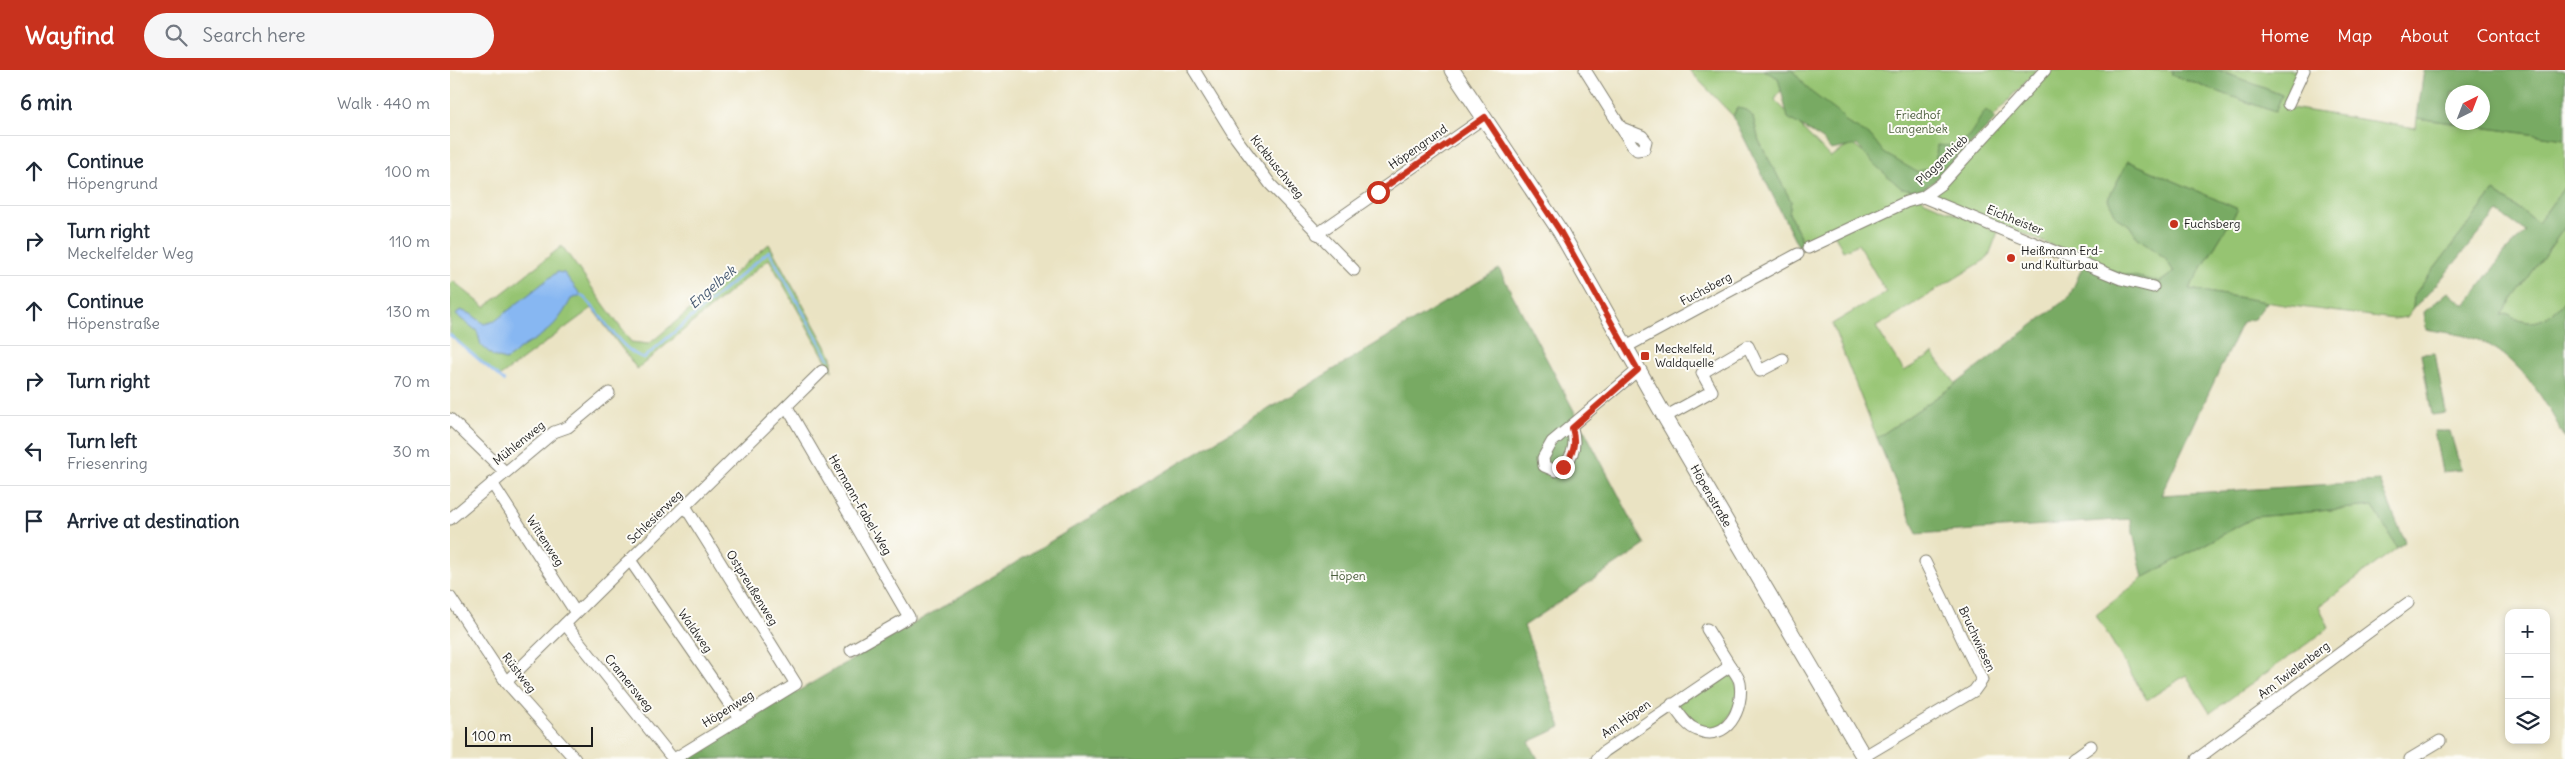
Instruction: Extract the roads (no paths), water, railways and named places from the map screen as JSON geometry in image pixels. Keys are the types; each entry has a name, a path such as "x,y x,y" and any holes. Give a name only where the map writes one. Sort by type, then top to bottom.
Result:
{"main road":[{"name":"Höpenstraße","path":"1452,70 1560,231 1665,417 1864,758"}],"street":[{"name":"Kickbuschweg","path":"1194,70 1236,138 1271,185 1354,270"},
{"path":"1585,70 1622,128"},
{"name":"Plaggenhieb","path":"1803,251 1906,202 1923,197 1941,184 2046,70"},
{"path":"2288,104 2304,70"},
{"name":"Höpengrund","path":"1318,234 1485,117"},
{"name":"Eichheister","path":"1923,197 2121,279 2153,287"},
{"name":"Fuchsberg","path":"1626,347 1803,251"},
{"path":"1665,417 1712,391 1702,373 1748,346 1760,371 1783,359"},
{"path":"1572,428 1638,370"},
{"name":"Schlesierweg","path":"506,682 822,371"},
{"name":"Mühlenweg","path":"450,519 554,432 568,427 609,393"},
{"name":"Hermann-Fabel-Weg","path":"787,406 909,617 851,650"},
{"path":"450,419 505,472"},
{"name":"Wittenweg","path":"492,483 576,613"},
{"name":"Ostpreußenweg","path":"686,506 796,684"},
{"name":"Waldweg","path":"630,560 739,718"},
{"name":"Bruchwiesen","path":"1864,758 1974,691 1982,680 1925,562"},
{"name":"Rüstweg","path":"450,596 506,682 575,759"},
{"name":"Am Twielenberg","path":"2197,759 2408,602"},
{"name":"Cramersweg","path":"565,624 674,759"},
{"path":"1672,704 1683,719 1696,730 1710,733 1719,731 1733,721 1740,696 1740,681 1707,629"},
{"name":"Am Höpen","path":"1598,759 1605,750 1730,666"},
{"name":"Höpenweg","path":"674,759 796,684"},
{"path":"2410,759 2440,741"},
{"path":"2073,759 2091,746"}],"water":[{"path":"557,272 564,273 581,295 571,299 561,315 546,332 505,360 493,356 481,345 477,331 456,315 460,310 471,314 484,324 495,321"}],"waterway":[{"name":"Engelbek","path":"581,295 618,339 635,354 644,358 769,251 829,359"},
{"name":"Engelbek","path":"450,335 504,381"}],"place":[{"name":"Fuchsberg","path":"2174,224"},
{"name":"Heißmann Erd- und Kulturbau","path":"2011,258"},
{"name":"Meckelfeld, Waldquelle","path":"1645,356"}],"park label":[{"name":"Friedhof Langenbek","path":"1918,122"},
{"name":"Höpen","path":"1348,576"}]}
